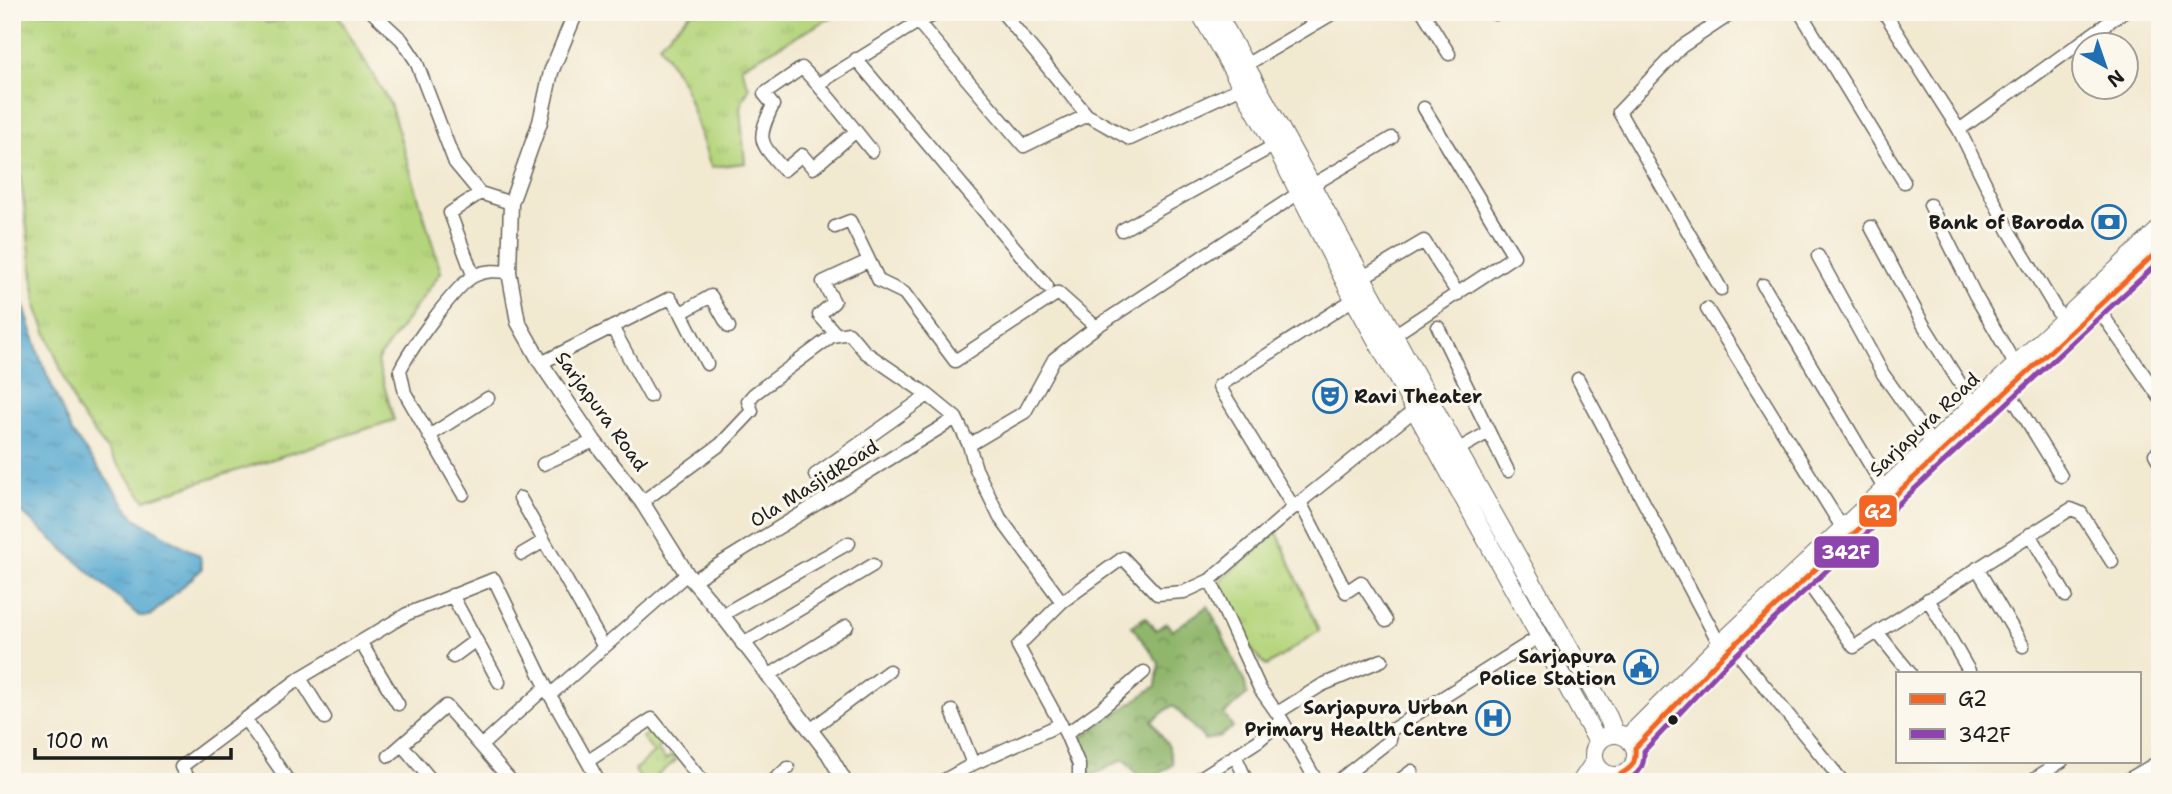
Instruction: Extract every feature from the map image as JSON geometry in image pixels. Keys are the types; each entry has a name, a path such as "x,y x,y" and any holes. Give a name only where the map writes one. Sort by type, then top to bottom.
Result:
{"main road":[{"path":"1200,12 1240,75 1305,189 1354,299 1457,450 1608,718 1626,740 1635,761 1627,772 1612,779 1602,772 1594,761"},
{"path":"1216,12 1240,75 1275,145 1363,277 1394,334 1416,409 1598,742"},
{"name":"Sarjapura Road","path":"1626,740 1904,480 2008,390 2068,323 2159,230"},
{"name":"Sarjapura Road","path":"1726,644 1805,579 1843,529 1885,490 1904,480 1933,445 2016,366 2068,323 2097,307 2160,249"},
{"path":"1580,782 1594,761 1598,742 1603,737 1626,740"}],"street":[{"path":"372,12 402,40 416,61 455,163 480,193 511,202"},
{"name":"Sarjapura Road","path":"576,12 551,72 540,122 511,202 509,272 518,322 541,363 594,441 642,502 689,578 722,615 828,753 845,782"},
{"path":"818,84 856,59 941,12"},
{"path":"1002,12 1087,115 1130,139 1240,75 1335,12"},
{"path":"1423,12 1449,54"},
{"path":"1721,289 1619,112 1681,47 1734,12"},
{"path":"1800,12 1903,182"},
{"path":"1884,12 1959,130 2008,231 2068,323"},
{"path":"1959,130 2123,12"},
{"path":"918,23 1024,146 1087,115"},
{"path":"856,59 1047,286"},
{"path":"856,131 813,168 802,155 784,170 764,146 761,131 773,105 764,94 802,68 818,84 856,131 872,151"},
{"path":"1394,334 1514,256 1424,108"},
{"path":"970,445 1025,412 1054,359 1096,327 1305,189 1392,138"},
{"path":"1122,230 1275,145"},
{"path":"473,275 450,213 480,193"},
{"path":"1930,205 1975,295 2016,366"},
{"path":"835,228 850,221 879,281 904,293 955,361 1058,293 1096,327"},
{"path":"1871,227 1923,324 1973,406"},
{"path":"1363,277 1424,241 1458,294"},
{"path":"1818,256 1883,374 1933,445"},
{"path":"837,335 819,315 834,302 823,282 868,261"},
{"path":"463,494 405,393 400,370 426,329 473,275 491,270 509,272"},
{"path":"1763,285 1885,490"},
{"path":"681,313 711,296 729,327"},
{"path":"541,363 670,299 681,313 707,364"},
{"path":"1354,299 1219,386 1297,505 1346,592 1361,582 1386,621"},
{"path":"2097,307 2160,398"},
{"path":"1707,309 1843,529"},
{"path":"612,327 650,396"},
{"path":"1438,327 1508,471"},
{"path":"642,502 721,444 752,411 748,401 754,394 804,359 832,335 849,333 865,352 928,395 956,418 970,445 976,469 1000,518 1062,602"},
{"path":"1578,379 1726,644 1843,782"},
{"path":"2008,390 2061,476"},
{"path":"815,475 928,395"},
{"path":"429,436 488,398"},
{"path":"1079,782 1079,765 1063,729 1018,646 1062,602 1123,558 1157,594 1184,592 1210,580 1297,505 1416,409"},
{"name":"Ola MasjidRoad","path":"482,745 689,578 956,418"},
{"path":"1457,450 1489,432"},
{"path":"543,464 594,441"},
{"path":"2160,451 2155,454 2160,463"},
{"path":"520,498 604,647"},
{"path":"1805,579 1854,647 2067,510 2075,509 2081,513 2112,562"},
{"path":"2029,534 2066,596"},
{"path":"522,554 544,541"},
{"path":"722,615 849,543"},
{"path":"742,644 873,565"},
{"path":"1977,568 2023,646"},
{"path":"191,782 181,767 300,678 408,614 494,579 548,691 599,782"},
{"path":"1210,580 1260,689 1280,716 1317,782"},
{"path":"452,595 499,682"},
{"path":"1928,599 1969,671"},
{"path":"768,676 847,626"},
{"path":"1877,632 1909,672"},
{"path":"1337,782 1392,734 1540,636"},
{"path":"453,657 476,640"},
{"path":"361,643 398,704"},
{"path":"1194,782 1258,741 1280,716 1322,685 1381,660"},
{"path":"810,730 888,671"},
{"path":"941,782 973,764 1063,729 1102,708 1144,672"},
{"path":"300,678 324,718"},
{"path":"389,756 446,706 512,782"},
{"path":"952,711 973,764"},
{"path":"245,719 289,782"},
{"path":"588,761 652,719 703,782"},
{"path":"402,745 433,782"},
{"path":"1235,755 1246,781"},
{"path":"2124,782 2160,761"},
{"path":"2037,780 2061,762"},
{"path":"772,782 788,768"},
{"path":"1397,782 1412,771"}],"green space":[{"path":"12,12 257,12 267,23 317,12 336,12 390,104 441,272 377,361 394,420 145,500 77,410 37,309 12,106"},
{"path":"692,12 841,12 741,67 749,88 740,107 745,163 711,167 684,85 659,44"},
{"path":"1277,532 1319,631 1267,666 1252,650 1238,627 1221,580"},
{"path":"1208,606 1245,683 1247,695 1224,714 1233,727 1220,736 1205,740 1173,705 1152,721 1168,745 1173,764 1147,782 1143,782 1124,759 1091,776 1077,740 1156,686 1159,663 1132,626 1145,617 1156,630 1167,623 1172,631"},
{"path":"653,730 664,743 657,750 666,760 672,755 676,760 652,780 653,782 643,782 634,770 654,753 642,737"}],"water":[{"path":"12,267 40,358 71,431 135,518 200,556 202,569 150,616 139,616 12,504"}],"transit line":[{"name":"G2","path":"1610,782 1629,769 1634,761 1635,748 1720,658 2160,249"},
{"name":"342F","path":"1625,782 1640,770 1644,751 1726,664 2160,261"}],"place":[{"name":"Bank of Baroda","path":"2109,222"},
{"name":"Ravi Theater","path":"1330,396"},
{"name":"Sarjapura Police Station","path":"1641,667"},
{"name":"Sarjapura Urban Primary Health Centre","path":"1493,718"}]}
